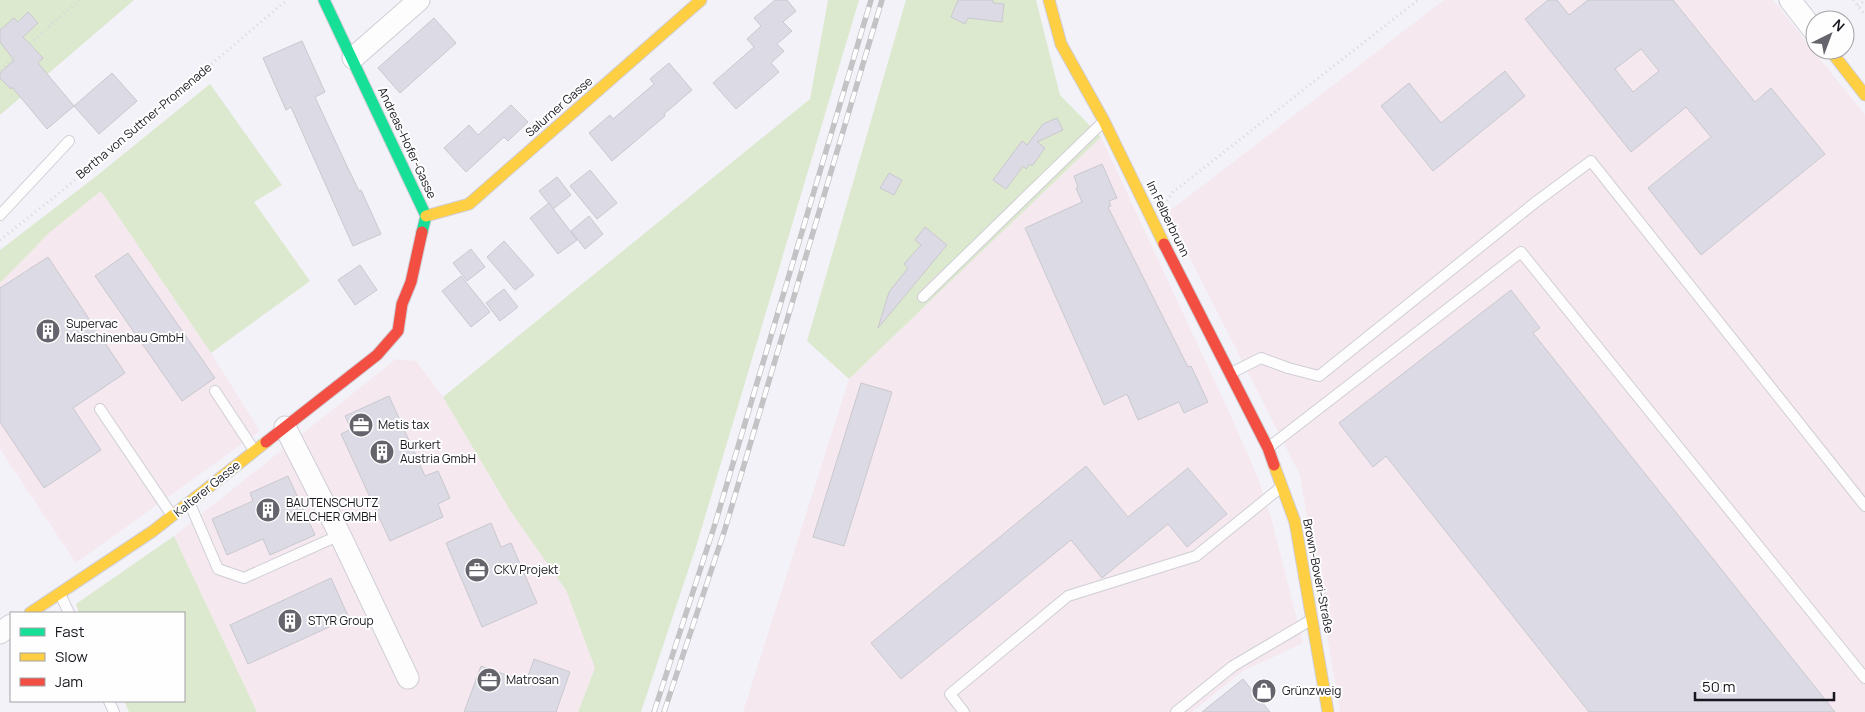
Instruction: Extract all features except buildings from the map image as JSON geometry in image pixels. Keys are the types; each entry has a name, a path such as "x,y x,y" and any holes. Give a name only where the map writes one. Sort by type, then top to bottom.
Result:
{"street":[{"name":"Andreas-Hofer-Gasse","path":"324,0 426,216 411,282 402,304 398,331 377,355"},
{"path":"353,58 419,0"},
{"name":"Salurner Gasse","path":"426,216 469,204 701,0"},
{"name":"Im Felberbrunn","path":"1049,0 1061,44 1104,121 1268,448"},
{"path":"1790,0 1805,19"},
{"path":"1838,60 1865,95"},
{"name":"Kalterer Gasse","path":"32,612 153,531 377,355"},
{"path":"285,427 340,535 408,678"},
{"name":"Brown-Boveri-Straße","path":"1268,448 1295,522 1328,712"}],"lane":[{"path":"923,297 1104,121"},
{"path":"0,214 70,141"},
{"path":"1230,374 1261,358 1288,368 1319,376 1537,201 1591,161 1865,506"},
{"path":"1268,448 1521,252 1865,678"},
{"path":"215,391 254,451"},
{"path":"100,409 172,516"},
{"path":"964,712 950,694 1068,596 1196,556 1283,486"},
{"path":"189,503 218,570 244,578 340,535"},
{"path":"60,594 69,612"},
{"path":"1176,712 1233,666 1312,619"}],"path":[{"path":"0,70 79,0"},
{"name":"Bertha von Suttner-Promenade","path":"0,240 57,195 287,0"},
{"path":"1154,224 1173,192 1418,0"},
{"path":"1853,0 1865,15"},
{"path":"1858,6 1865,0"}],"shaded area":[{"path":"1444,0 1773,0 1805,40 1805,60 1821,60 1865,115 1865,712 1340,712 1300,475 1167,213"},
{"path":"1101,137 1258,478 1272,521 1303,643 1243,671 1192,712 743,712 849,379"},
{"path":"101,191 211,353 260,431 76,563 0,449 0,283 49,233"},
{"path":"396,359 416,361 443,397 511,512 566,590 595,668 578,712 257,712 174,536"}],"green space":[{"path":"0,0 134,0 0,115"},
{"path":"828,0 859,0 696,547 641,712 578,712 595,668 566,590 511,512 443,397 810,99"},
{"path":"906,0 1036,0 1060,95 1101,137 849,379 807,341"},
{"path":"210,84 282,185 254,202 310,281 211,353 101,191 49,233 0,283 0,250 94,178"},
{"path":"174,536 257,712 129,712 124,702 185,702 185,612 79,612 76,604"}],"railway":[{"path":"654,712 715,524 871,0"},
{"path":"664,712 725,529 882,0"}],"traffic: fast":[{"path":"324,0 426,216 422,232"}],"traffic: slow":[{"path":"426,216 469,204 701,0"},
{"path":"1049,0 1061,44 1104,121 1164,244"},
{"path":"1838,60 1865,95"},
{"path":"32,612 153,531 266,442"},
{"path":"1274,465 1295,522 1328,712"}],"traffic: jam":[{"path":"266,442 377,355 398,331 402,304 411,282 422,232"},
{"path":"1164,244 1268,448 1274,465"}],"place":[{"name":"Supervac Maschinenbau GmbH","path":"48,331"},
{"name":"Metis tax","path":"361,425"},
{"name":"Burkert Austria GmbH","path":"382,452"},
{"name":"BAUTENSCHUTZ MELCHER GMBH","path":"268,510"},
{"name":"CKV Projekt","path":"477,570"},
{"name":"STYR Group","path":"290,621"},
{"name":"Matrosan","path":"489,680"},
{"name":"Grünzweig","path":"1264,691"}]}
